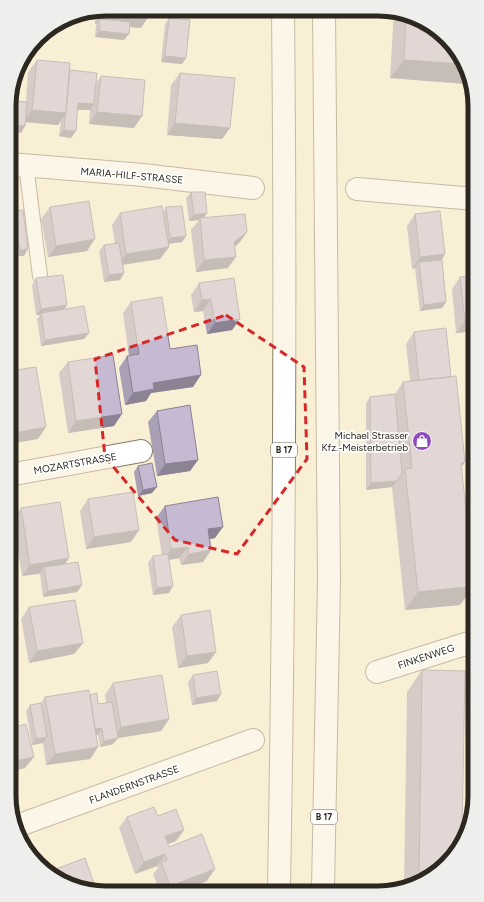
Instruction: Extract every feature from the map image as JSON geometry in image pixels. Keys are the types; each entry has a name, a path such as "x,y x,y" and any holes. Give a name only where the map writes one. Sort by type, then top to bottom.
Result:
{"main road":[{"name":"B 17","path":"279,886 284,578 285,196 283,16"},
{"name":"B 17","path":"323,886 329,579 324,16"},
{"name":"MARIA-HILF-STRASSE","path":"18,164 143,175 253,188"},
{"path":"357,189 468,198"},
{"name":"MOZARTSTRASSE","path":"16,474 141,451"},
{"name":"FINKENWEG","path":"377,672 468,644"},
{"name":"FLANDERNSTRASSE","path":"21,824 253,740"}],"lane":[{"path":"18,164 40,276"}],"highlighted area":[{"path":"226,315 304,367 307,459 237,554 175,540 105,457 95,359"}],"building":[{"path":"169,18 190,20 186,58 165,56"},
{"path":"100,19 130,22 129,34 99,31"},
{"path":"406,21 418,25 437,38 446,47 458,64 404,60"},
{"path":"37,60 70,63 66,113 32,110"},
{"path":"70,70 97,73 94,104 78,103 76,131 64,130"},
{"path":"180,73 235,78 230,128 175,123"},
{"path":"101,76 145,80 142,116 97,112"},
{"path":"16,101 27,102 25,126 16,125"},
{"path":"191,192 205,192 207,213 194,215"},
{"path":"89,201 95,239 56,246 50,207"},
{"path":"162,206 169,247 126,254 120,213"},
{"path":"182,206 186,236 170,238 166,207"},
{"path":"23,210 28,249 20,250 16,224 16,211"},
{"path":"440,211 445,254 420,257 415,214"},
{"path":"245,214 247,232 234,242 236,257 204,260 200,218"},
{"path":"16,227 20,254 16,254"},
{"path":"119,243 124,273 109,275 104,245"},
{"path":"442,260 446,302 424,305 419,262"},
{"path":"63,275 67,305 41,309 36,278"},
{"path":"468,276 468,321 465,321 460,277"},
{"path":"234,278 240,319 215,323 211,299 202,300 199,283"},
{"path":"162,297 170,349 197,345 201,375 153,383 154,389 133,393 127,356 139,354 131,302"},
{"path":"84,306 89,333 45,340 41,313"},
{"path":"446,328 451,377 419,380 414,332"},
{"path":"113,355 122,414 76,421 68,362"},
{"path":"36,367 46,427 16,433 16,370"},
{"path":"456,376 465,462 461,463 468,529 468,587 418,592 405,469 412,468 403,382"},
{"path":"395,394 402,473 397,481 371,483 370,397"},
{"path":"190,405 198,460 165,464 157,411"},
{"path":"152,463 157,487 143,490 138,466"},
{"path":"133,492 139,530 94,537 88,499"},
{"path":"218,497 223,527 208,529 211,550 189,554 188,547 171,549 165,506"},
{"path":"60,502 69,558 30,565 21,508"},
{"path":"168,554 173,586 157,588 153,556"},
{"path":"78,562 82,585 48,591 44,567"},
{"path":"75,600 83,643 37,651 29,607"},
{"path":"210,610 216,652 187,656 181,615"},
{"path":"422,670 465,671 462,827 456,841 442,860 419,876"},
{"path":"217,671 221,694 196,698 193,675"},
{"path":"162,675 169,719 121,727 113,683"},
{"path":"89,690 98,747 55,754 45,697"},
{"path":"97,693 98,704 112,702 118,738 104,741 102,728 95,729 90,695"},
{"path":"41,703 47,737 36,739 30,705"},
{"path":"26,724 34,757 16,761 16,726"},
{"path":"154,807 158,816 176,809 184,830 165,836 169,847 202,834 215,869 170,886 161,862 167,860 165,854 144,862 127,817"},
{"path":"85,858 94,885 83,883 66,877 54,870"}],"place":[{"name":"Michael Strasser Kfz.-Meisterbetrieb","path":"422,441"}]}
